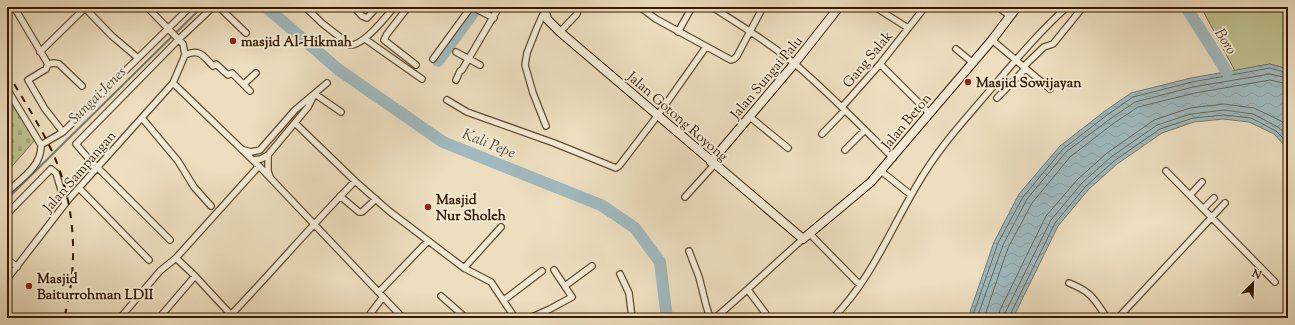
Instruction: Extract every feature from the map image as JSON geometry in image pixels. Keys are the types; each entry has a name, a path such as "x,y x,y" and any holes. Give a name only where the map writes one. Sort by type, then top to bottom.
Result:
{"main road":[{"name":"Jalan Sungai Palu","path":"713,163 839,7"},
{"name":"Jalan Beton","path":"806,237 871,182 973,63 1017,7"},
{"name":"Jalan Gotong Royong","path":"544,9 547,19 560,32 713,163 806,237"}],"street":[{"path":"14,7 48,64"},
{"path":"40,52 86,7 112,36 138,58"},
{"path":"147,7 183,44 185,55 174,83 259,166 403,318"},
{"path":"41,145 63,132 190,7"},
{"path":"170,240 76,144 178,38 213,7"},
{"path":"219,7 246,33"},
{"path":"305,7 323,24 350,45 357,44 364,38 394,7"},
{"path":"354,7 362,16 367,18 377,7"},
{"path":"408,7 384,40 416,65"},
{"path":"433,59 471,7 494,18"},
{"path":"456,80 460,71 494,18 499,7"},
{"path":"560,32 577,14 578,7"},
{"path":"640,7 656,19 678,32 731,60 737,56 763,7"},
{"path":"678,32 692,7"},
{"path":"712,7 794,64 843,108 893,158"},
{"path":"875,7 908,28"},
{"name":"Gang Salak","path":"822,134 925,7"},
{"path":"998,7 1010,16"},
{"path":"833,318 860,285 911,195 939,150 1044,29 1067,7"},
{"path":"997,98 1044,47 1053,44 1083,7"},
{"path":"544,9 527,53 525,65 533,93 546,126"},
{"path":"364,38 422,79"},
{"path":"992,40 1050,89"},
{"path":"448,100 467,112 554,143 616,168 658,115 706,47"},
{"path":"956,49 973,63"},
{"path":"185,55 192,52 200,53 213,66 216,64 228,75 232,73 250,91"},
{"path":"456,52 480,65"},
{"path":"48,64 59,64 82,86"},
{"path":"48,64 46,69 28,80 46,109 63,132"},
{"path":"880,64 929,113"},
{"path":"244,84 256,73"},
{"name":"Jalan Sampangan","path":"7,279 65,203 174,83"},
{"path":"242,150 251,152 260,150 295,110 327,83"},
{"path":"7,89 41,145 42,152 37,163 7,192"},
{"path":"314,94 341,112"},
{"path":"253,160 261,159 268,155 308,107 314,94"},
{"path":"750,117 788,148"},
{"path":"142,118 178,162 194,187 211,206"},
{"path":"295,123 355,181 376,199 464,268 491,282 515,318"},
{"path":"845,150 865,130"},
{"path":"268,155 270,178"},
{"path":"685,198 713,163"},
{"path":"120,318 160,271 176,258 259,166"},
{"path":"7,214 51,169 56,173 65,203"},
{"path":"881,171 911,195"},
{"path":"1166,171 1274,282"},
{"path":"176,258 196,276 231,317 313,224 355,181"},
{"path":"1190,195 1202,182"},
{"path":"79,188 149,260"},
{"path":"340,196 359,212 364,210 376,199"},
{"path":"1203,209 1214,198"},
{"path":"1118,318 1225,203"},
{"path":"464,268 501,227"},
{"path":"715,318 806,237 860,285"},
{"path":"379,292 428,241"},
{"path":"689,251 699,277 710,318"},
{"path":"7,259 17,267"},
{"path":"564,286 592,266"},
{"path":"530,318 571,297 554,270"},
{"path":"504,300 542,271"},
{"path":"620,274 629,293 632,318"},
{"path":"159,318 196,276"},
{"path":"1069,283 1092,295 1107,318"},
{"path":"748,290 769,318"},
{"path":"441,296 466,318"},
{"path":"367,318 383,297"}],"green space":[{"path":"1201,7 1288,7 1288,69 1270,64 1235,71"},
{"path":"7,94 35,140 7,172"}],"water":[{"path":"1270,64 1288,69 1288,149 1274,134 1249,122 1223,119 1194,122 1162,133 1117,164 1089,189 1058,226 1013,318 968,318 994,242 1019,194 1060,146 1131,93 1191,78"}],"waterway":[{"name":"Sungai Jenes","path":"7,199 202,7"},
{"name":"Kali Pepe","path":"266,7 339,70 443,142 601,205 635,228 660,262 667,318"},
{"name":"Boro","path":"1186,7 1227,72"},
{"path":"438,61 473,13"}],"railway":[{"path":"7,72 48,143 57,163 64,185 72,229 73,252 72,274 64,318"}],"place":[{"name":"masjid Al-Hikmah","path":"233,41"},
{"name":"Masjid Sowijayan","path":"968,82"},
{"name":"Masjid Nur Sholeh","path":"428,207"},
{"name":"Masjid Baiturrohman LDII","path":"29,286"}]}
